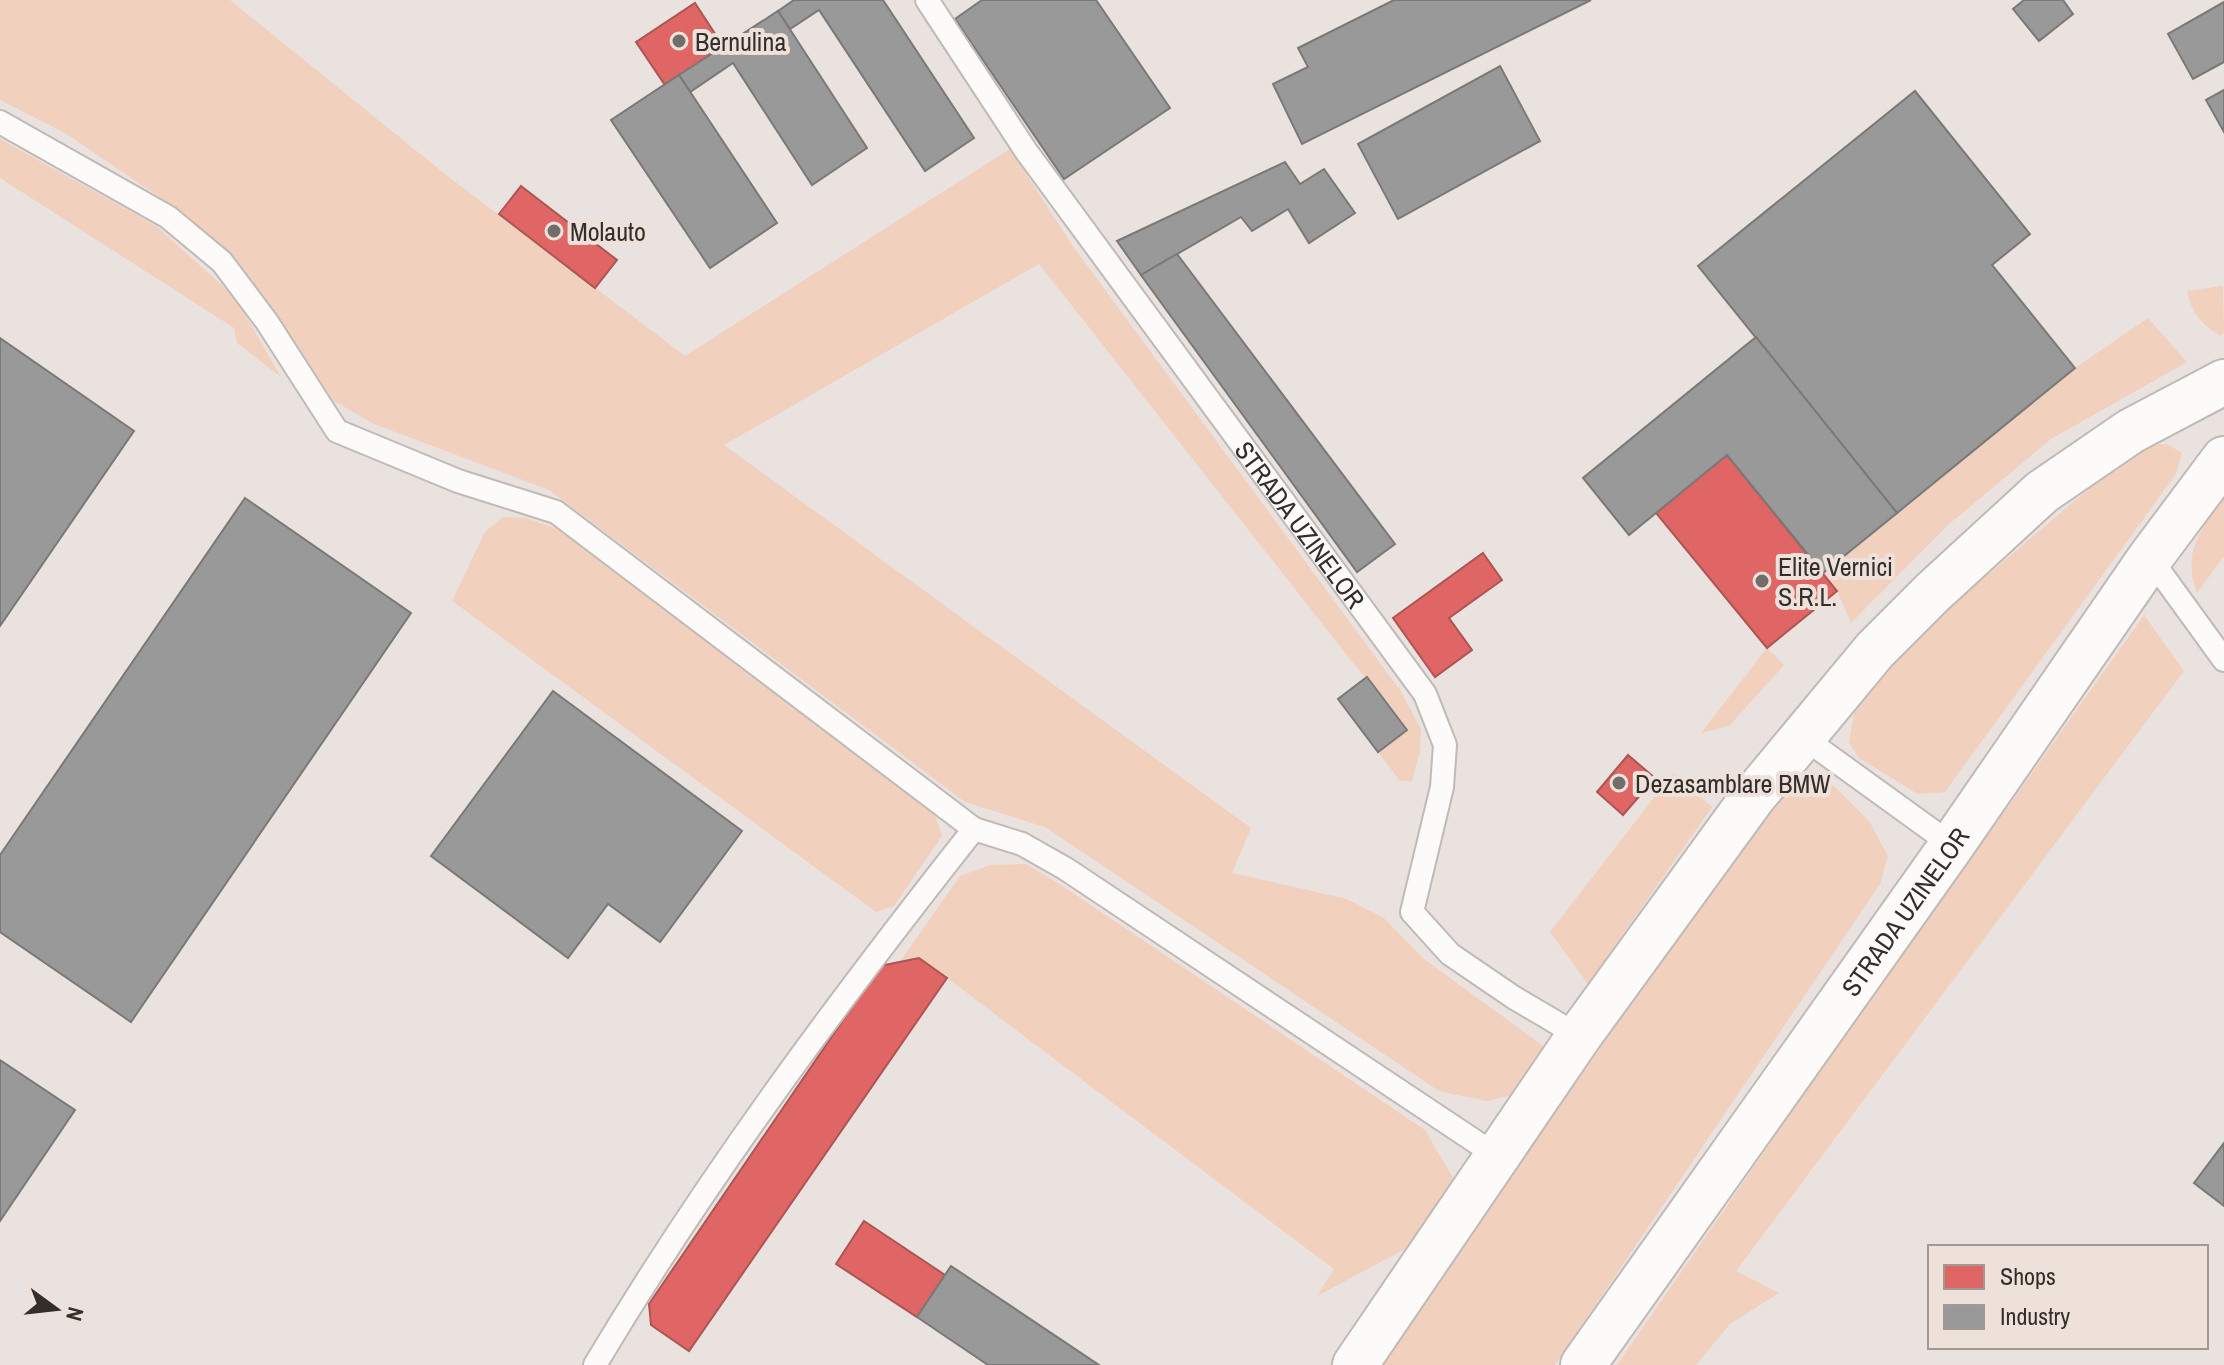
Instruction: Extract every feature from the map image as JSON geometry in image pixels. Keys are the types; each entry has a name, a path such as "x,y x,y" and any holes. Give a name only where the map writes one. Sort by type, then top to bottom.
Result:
{"street":[{"path":"1355,1365 1579,1036 1753,797 1875,650 2042,492 2131,431 2224,382"},
{"name":"STRADA UZINELOR","path":"1583,1365 1952,845 2150,558 2224,459"}],"lane":[{"name":"STRADA UZINELOR","path":"927,0 1026,151 1425,694 1445,745 1442,787 1412,912 1450,954 1513,997 1579,1036"},
{"path":"0,122 168,217 222,262 267,322 337,431 458,481 556,512 974,829 1022,844 1066,869 1497,1156"},
{"path":"2150,558 2224,660"},
{"path":"1804,738 1952,845"},
{"path":"595,1365 736,1147 888,939 974,829"}],"shaded area":[{"path":"0,0 230,0 445,174 685,356 1010,149 1072,245 1400,690 1421,729 1420,751 1412,781 1400,781 1378,752 1406,730 1039,264 724,445 1251,828 1232,873 1347,899 1384,918 1424,959 1546,1048 1513,1095 1487,1101 1439,1091 1045,827 965,802 549,490 374,424 334,401 258,291 190,218 65,133 0,100"},
{"path":"0,139 155,225 235,297 281,377 237,343 234,328 0,178"},
{"path":"2223,286 2224,332 2221,336 2199,318 2187,291"},
{"path":"2148,318 2187,362 2051,439 1948,525 1851,623 1837,591 1823,573 2075,368"},
{"path":"2167,444 2182,453 2176,474 1945,792 1918,794 1859,758 1849,743 1854,713 1922,631 2112,469 2146,445"},
{"path":"2224,494 2224,556 2197,593 2193,578 2193,552 2202,530"},
{"path":"503,517 526,518 557,529 934,812 942,836 894,906 876,912 452,601 485,532"},
{"path":"2144,615 2184,671 1736,1271 1779,1293 1730,1324 1696,1365 1617,1365 1791,1113"},
{"path":"1767,648 1784,665 1729,726 1701,733"},
{"path":"1673,773 1712,807 1588,984 1550,932"},
{"path":"1801,774 1834,786 1869,821 1888,856 1880,884 1555,1365 1378,1365 1782,789"},
{"path":"1026,864 1425,1130 1453,1178 1443,1201 1409,1247 1317,1296 1334,1269 947,978 919,959 899,963 960,876 990,865"}],"building: Shops":[{"path":"695,3 723,46 665,85 636,42"},
{"path":"521,186 617,260 595,288 499,214"},
{"path":"1727,455 1837,591 1767,648 1656,513"},
{"path":"1483,553 1502,580 1449,618 1472,650 1435,677 1393,618"},
{"path":"1628,755 1655,778 1623,815 1597,792"},
{"path":"919,958 947,978 689,1351 651,1325 649,1304 880,966"},
{"path":"864,1221 945,1275 917,1317 836,1264"}],"building: Industry":[{"path":"794,0 883,0 974,138 925,171 819,10 790,29 778,11"},
{"path":"982,0 1096,0 1170,108 1064,179 955,19"},
{"path":"1394,0 1591,0 1302,144 1273,84 1308,67 1298,48"},
{"path":"2024,0 2063,0 2073,14 2039,41 2013,9"},
{"path":"2224,2 2224,62 2193,79 2168,34"},
{"path":"778,11 867,148 812,185 733,63 690,92 679,75"},
{"path":"1500,66 1540,141 1398,219 1358,144"},
{"path":"679,75 777,223 710,268 611,120"},
{"path":"2224,90 2224,132 2206,100"},
{"path":"1915,91 2030,234 1992,265 2075,368 1897,513 1698,266"},
{"path":"1285,162 1300,184 1324,169 1355,213 1309,243 1288,209 1252,231 1241,217 1141,275 1117,241"},
{"path":"1177,254 1395,544 1357,572 1141,275"},
{"path":"1756,337 1897,513 1823,573 1727,455 1629,535 1583,478"},
{"path":"0,338 134,431 0,626"},
{"path":"245,498 411,613 131,1022 0,932 0,855"},
{"path":"1367,677 1407,730 1378,752 1338,699"},
{"path":"553,691 742,831 660,942 608,904 568,958 431,856"},
{"path":"0,1060 75,1110 0,1221"},
{"path":"2224,1143 2224,1206 2194,1183"},
{"path":"951,1266 1099,1365 988,1365 917,1317"}],"place":[{"name":"Bernulina","path":"679,41"},
{"name":"Molauto","path":"554,231"},
{"name":"Elite Vernici S.R.L.","path":"1762,581"},
{"name":"Dezasamblare BMW","path":"1619,783"}]}
